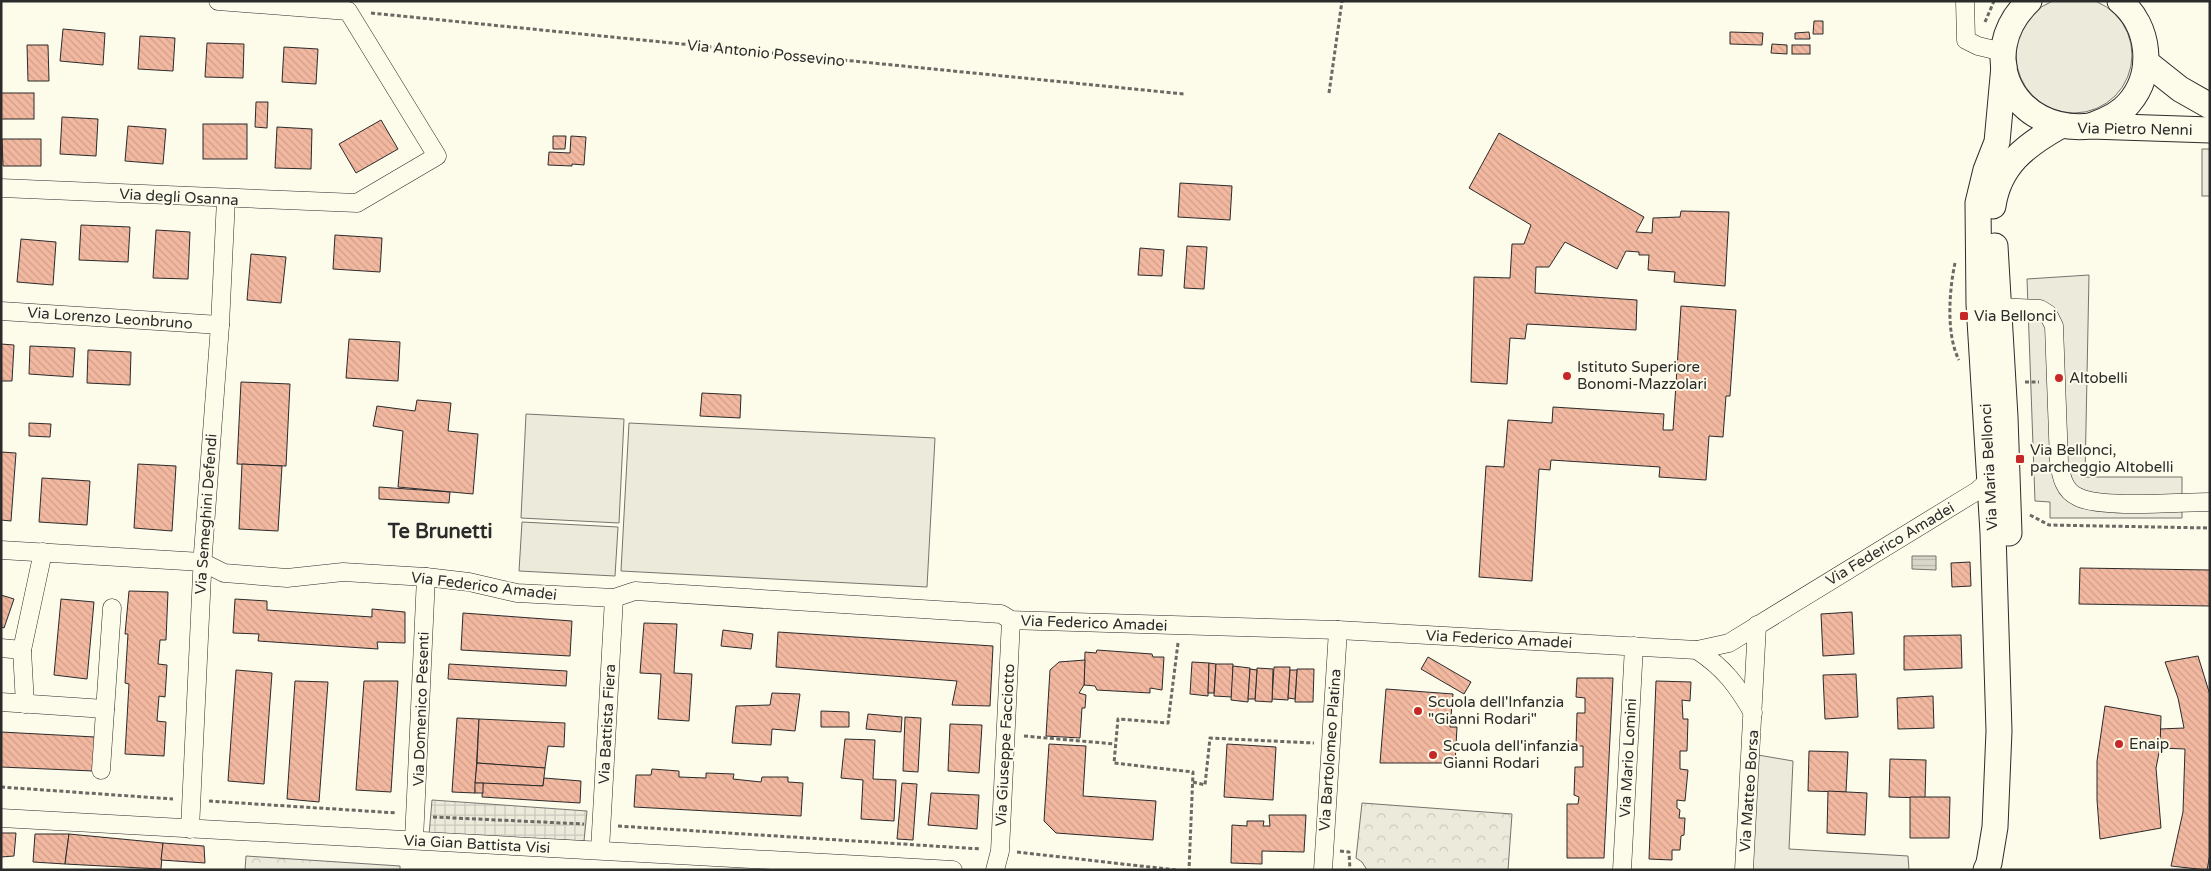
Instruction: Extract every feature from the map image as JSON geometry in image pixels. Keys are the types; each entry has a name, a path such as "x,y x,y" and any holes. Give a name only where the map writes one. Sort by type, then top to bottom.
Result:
{"street":[{"path":"218,1 348,11"},
{"path":"1965,1 1966,40 2004,59 2011,90 2019,102 2044,121 2060,126"},
{"name":"Via Maria Bellonci","path":"1986,870 1989,863 1994,827 1999,730 1989,482 1979,304 1978,203 1986,170 1997,142 2005,39 2013,20 2029,1"},
{"path":"2091,126 2119,112 2130,102 2143,77 2146,62 2144,37 2125,3"},
{"name":"Via degli Osanna","path":"1,188 357,204 437,156 348,11"},
{"name":"Via Pietro Nenni","path":"2146,62 2180,89 2210,106"},
{"name":"Via Maria Bellonci","path":"2003,870 2007,856 2012,773 2014,668 2005,417 1993,208 1996,188 2007,169 2022,151 2060,126"},
{"name":"Via Pietro Nenni","path":"2060,126 2076,128 2091,126 2210,130"},
{"name":"Via Semeghini Defendi","path":"190,829 202,562 220,325 226,199"},
{"path":"1998,307 2040,309 2048,314 2054,326 2059,462 2062,481 2077,497 2103,503 2210,502"},
{"name":"Via Lorenzo Leonbruno","path":"1,311 220,325"},
{"path":"1989,482 1998,469 1997,438 2005,417"},
{"name":"Via Federico Amadei","path":"1,550 202,562 224,573 287,578 343,572 426,577 469,582 517,593 614,598 635,591 1001,614 1011,620 1338,630 1697,650 1729,643 1989,482"},
{"path":"25,704 22,650 43,552"},
{"name":"Via Domenico Pesenti","path":"414,840 426,577"},
{"name":"Via Battista Fiera","path":"600,850 614,598"},
{"path":"101,770 112,608"},
{"name":"Via Giuseppe Facciotto","path":"995,870 1000,851 1011,620"},
{"name":"Via Matteo Borsa","path":"1744,870 1754,713 1757,626"},
{"name":"Via Bartolomeo Platina","path":"1323,870 1338,630"},
{"name":"Via Mario Lomini","path":"1622,870 1634,646"},
{"path":"1,648 22,650"},
{"name":"Via Matteo Borsa","path":"1697,650 1718,664 1729,676 1754,713"},
{"path":"1,702 105,709"},
{"name":"Via Gian Battista Visi","path":"1,818 953,870"}],"path":[{"path":"1329,92 1342,1"},
{"name":"Via Antonio Possevino","path":"348,11 1184,94"},
{"path":"2023,382 2056,381"},
{"path":"1180,625 1168,723 1118,719 1114,763 1193,772 1189,870"},
{"path":"1006,735 1115,744"},
{"path":"1193,782 1205,785 1210,738 1331,744"}],"green space":[{"path":"2074,-3 2096,2 2115,14 2127,33 2132,55 2127,77 2115,96 2096,108 2074,113 2052,108 2033,96 2021,77 2016,55 2021,33 2033,14 2052,2"},
{"path":"526,414 624,419 619,523 521,518"},
{"path":"629,423 935,438 927,587 621,571"},
{"path":"522,522 618,527 615,576 519,571"},
{"path":"1362,803 1512,814 1508,870 1367,870 1362,862 1356,858"},
{"path":"246,856 400,866 400,870 245,870"}],"shaded area":[{"path":"2202,149 2210,149 2210,196 2202,196"},
{"name":"Altobelli","path":"2089,275 2085,477 2182,477 2182,518 2050,518 2050,502 2035,501 2027,279"},
{"path":"1912,556 1936,556 1936,570 1912,569"},
{"path":"1758,755 1793,761 1789,849 1908,856 1909,870 1751,870"},
{"path":"432,800 587,811 584,841 429,835"}],"building":[{"path":"1814,21 1823,21 1823,34 1813,34"},
{"path":"63,29 105,33 103,65 60,61"},
{"path":"1730,32 1763,33 1762,45 1730,44"},
{"path":"1809,32 1810,39 1795,39 1795,33"},
{"path":"140,36 175,38 173,71 138,69"},
{"path":"207,43 244,44 243,78 205,77"},
{"path":"1772,44 1787,45 1787,54 1771,53"},
{"path":"27,45 48,45 49,81 28,81"},
{"path":"1792,45 1810,45 1810,54 1792,54"},
{"path":"284,47 318,49 316,84 282,82"},
{"path":"1,93 34,93 34,119 1,119"},
{"path":"256,102 268,102 267,128 255,127"},
{"path":"62,117 98,119 96,156 60,154"},
{"path":"381,120 398,149 356,173 339,144"},
{"path":"203,124 247,124 247,159 203,159"},
{"path":"128,126 166,129 163,164 125,161"},
{"path":"277,127 312,129 311,169 275,168"},
{"path":"1499,133 1644,217 1636,232 1652,233 1653,218 1680,217 1681,211 1729,212 1725,286 1674,282 1675,272 1648,270 1649,255 1639,255 1639,252 1626,251 1617,269 1565,242 1549,267 1536,267 1535,293 1637,300 1636,330 1527,324 1525,339 1510,338 1507,384 1471,382 1474,277 1510,278 1512,244 1524,244 1531,225 1469,188"},
{"path":"553,136 566,136 565,149 553,149"},
{"path":"571,136 586,137 584,165 548,165 549,152 570,153"},
{"path":"2,139 41,139 41,166 3,166"},
{"path":"1180,183 1232,186 1230,220 1178,217"},
{"path":"81,225 130,227 128,262 79,260"},
{"path":"156,230 190,232 188,279 153,278"},
{"path":"335,235 382,238 380,272 333,269"},
{"path":"21,239 56,242 53,285 17,282"},
{"path":"1187,246 1207,247 1204,289 1184,288"},
{"path":"1140,248 1164,250 1162,276 1138,275"},
{"path":"251,254 286,257 281,303 247,300"},
{"path":"1681,306 1736,310 1730,396 1726,396 1723,437 1709,436 1706,480 1659,477 1660,467 1551,460 1550,470 1539,469 1532,581 1479,577 1486,466 1504,467 1508,420 1552,423 1553,407 1664,414 1663,430 1673,430"},
{"path":"349,339 400,342 398,381 346,378"},
{"path":"1,344 14,345 12,381 1,381"},
{"path":"30,346 75,348 73,377 29,374"},
{"path":"88,350 131,352 130,385 87,383"},
{"path":"241,382 290,384 286,466 237,464"},
{"path":"702,393 741,395 740,418 700,416"},
{"path":"417,400 451,403 448,431 478,434 473,494 398,487 403,431 373,426 377,406 415,411"},
{"path":"29,423 51,424 50,437 29,436"},
{"path":"1,452 16,453 11,521 1,520"},
{"path":"138,464 176,466 172,531 134,528"},
{"path":"242,464 282,466 278,531 239,529"},
{"path":"42,478 90,481 87,525 39,522"},
{"path":"379,487 450,492 449,503 379,499"},
{"path":"1970,562 1971,586 1952,587 1951,563"},
{"path":"2080,568 2210,570 2210,606 2079,604"},
{"path":"129,591 168,592 166,640 160,640 158,664 167,665 165,697 159,696 157,721 166,722 164,756 125,754 129,684 125,683 128,634 125,634"},
{"path":"1,595 14,599 4,628 1,627"},
{"path":"61,599 94,602 87,679 54,675"},
{"path":"235,599 267,601 267,610 372,617 372,609 405,612 405,643 377,642 378,649 258,641 259,634 233,633"},
{"path":"1852,612 1854,654 1823,656 1821,614"},
{"path":"463,613 572,621 570,656 461,650"},
{"path":"644,623 677,624 674,673 692,674 689,721 658,719 661,674 640,673"},
{"path":"723,630 753,634 751,649 721,646"},
{"path":"778,632 993,646 990,706 952,705 957,681 776,667"},
{"path":"1961,635 1962,668 1904,670 1904,636"},
{"path":"1097,650 1152,654 1153,657 1164,657 1162,690 1150,688 1150,693 1097,690 1095,686 1084,685 1085,652 1096,653"},
{"path":"2198,656 2210,695 2210,854 2207,870 2171,866 2183,812 2185,749 2160,748 2160,729 2184,728 2178,698 2165,662"},
{"path":"1428,657 1471,682 1464,694 1421,669"},
{"path":"1085,660 1084,685 1079,693 1086,695 1085,708 1082,708 1080,738 1046,736 1050,670 1059,662"},
{"path":"1192,662 1209,663 1208,696 1190,694"},
{"path":"1209,663 1216,664 1214,693 1208,693"},
{"path":"449,664 567,671 566,686 448,679"},
{"path":"1216,664 1233,664 1232,697 1214,696"},
{"path":"1233,666 1250,668 1248,702 1231,700"},
{"path":"1274,667 1290,667 1288,700 1272,699"},
{"path":"1257,668 1273,669 1272,702 1255,701"},
{"path":"1250,669 1257,670 1255,699 1248,699"},
{"path":"1297,669 1314,669 1313,702 1295,702"},
{"path":"236,670 272,673 264,784 228,781"},
{"path":"1290,670 1297,670 1295,699 1288,698"},
{"path":"1856,674 1858,717 1825,719 1823,675"},
{"path":"1577,678 1613,678 1604,858 1567,858 1567,804 1578,804 1579,797 1574,795 1575,767 1583,767 1583,746 1576,746 1577,713 1585,713 1585,698 1576,697"},
{"path":"295,681 328,682 319,802 287,799"},
{"path":"364,681 398,681 391,792 356,790"},
{"path":"1656,681 1691,682 1690,701 1682,700 1683,719 1688,719 1687,751 1680,751 1680,769 1688,770 1685,801 1677,800 1677,808 1680,810 1679,818 1685,818 1684,835 1681,836 1680,850 1672,850 1672,860 1649,859"},
{"name":"Scuola dell'Infanzia \"Gianni Rodari\"","path":"1386,689 1453,694 1450,727 1457,727 1455,763 1380,763"},
{"path":"772,693 800,694 795,731 772,729 771,745 732,743 736,706 770,705"},
{"path":"1933,696 1934,728 1898,729 1897,698"},
{"path":"2105,706 2161,716 2160,748 2156,768 2161,828 2100,839 2097,761"},
{"path":"821,711 849,712 849,727 821,727"},
{"path":"868,714 902,717 901,732 866,729"},
{"path":"905,717 921,718 918,772 903,771"},
{"path":"457,718 479,719 475,793 452,792"},
{"path":"479,719 565,723 564,747 548,746 545,768 477,763"},
{"path":"950,724 982,725 979,773 948,771"},
{"path":"1,732 95,737 93,771 1,767"},
{"path":"845,739 875,740 873,779 896,780 894,821 861,819 863,780 841,778"},
{"path":"1049,744 1086,746 1083,796 1156,801 1153,840 1056,833 1044,821"},
{"path":"1227,744 1276,747 1273,800 1224,797"},
{"path":"1809,751 1848,752 1846,792 1808,791"},
{"path":"1890,759 1926,760 1925,798 1889,797"},
{"path":"477,763 545,768 543,786 475,783"},
{"path":"652,769 679,771 679,777 706,778 706,773 734,774 733,779 761,782 762,777 788,777 788,782 803,783 801,816 634,807 636,775 651,775"},
{"path":"544,778 581,781 580,803 482,797 483,783 543,786"},
{"path":"475,783 483,783 483,793 475,793"},
{"path":"902,783 917,784 913,840 897,839"},
{"path":"1828,791 1867,793 1865,835 1827,833"},
{"path":"931,793 979,795 977,829 928,825"},
{"path":"1910,797 1950,797 1949,838 1910,838"},
{"path":"1269,815 1306,815 1304,852 1262,851 1262,864 1231,863 1232,825 1247,826 1247,821 1264,821 1263,826 1270,826"},
{"path":"1,833 16,833 14,856 1,857"},
{"path":"35,834 69,834 65,864 33,862"},
{"path":"69,834 163,843 161,869 65,864"},
{"path":"163,843 204,846 205,863 161,860"}],"place":[{"name":"Via Bellonci","path":"1964,316"},
{"name":"Istituto Superiore Bonomi-Mazzolari","path":"1567,376"},
{"name":"Altobelli","path":"2059,378"},
{"name":"Via Bellonci, parcheggio Altobelli","path":"2020,459"},
{"name":"Scuola dell'Infanzia \"Gianni Rodari\"","path":"1418,711"},
{"name":"Enaip","path":"2119,744"},
{"name":"Scuola dell'infanzia Gianni Rodari","path":"1433,755"}],"district":[{"name":"Te Brunetti","path":"440,532"}]}
